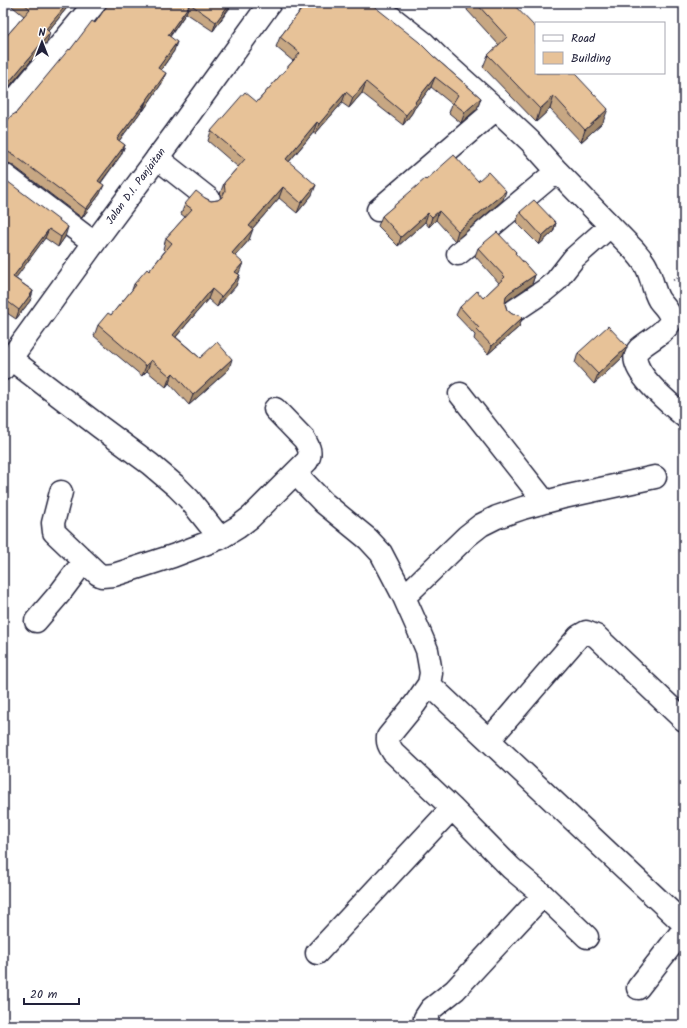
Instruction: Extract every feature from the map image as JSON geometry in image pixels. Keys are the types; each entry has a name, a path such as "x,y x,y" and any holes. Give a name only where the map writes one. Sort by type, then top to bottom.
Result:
{"street":[{"path":"3,114 95,3"},
{"name":"Jalan D.I. Panjaitan","path":"7,364 270,3"},
{"path":"373,3 424,43 530,141 644,262 657,296 670,314 677,328 659,334 640,349 636,354 636,361 644,378 684,416"},
{"path":"378,210 496,109"},
{"path":"158,158 208,199"},
{"path":"458,254 557,171"},
{"path":"3,174 94,243"},
{"path":"514,311 556,281 574,258 610,226"},
{"path":"7,364 100,427 150,464 190,499 220,538"},
{"path":"460,394 545,502"},
{"path":"61,492 53,523 54,532 98,574 107,576 174,556 220,538 251,518 307,462 310,454 304,440 275,409"},
{"path":"296,474 324,503 368,539 381,553 404,597 427,650 431,673 429,684 388,737 388,743 393,752 452,808 511,868 543,895 587,937"},
{"path":"404,597 481,524 523,508 545,502 656,477"},
{"path":"36,621 60,593 84,561"},
{"path":"489,740 580,636 586,632 596,636 684,720"},
{"path":"429,684 684,924"},
{"path":"317,952 452,808"},
{"path":"429,1025 425,1018 431,1009 455,990 543,895"},
{"path":"638,988 684,929"}],"building":[{"path":"23,3 66,3 62,8 63,9 46,29 50,33 5,87 3,85 3,40 30,9"},
{"path":"109,3 230,3 216,22 190,4 168,35 177,42 158,68 166,73 117,139 125,145 98,181 104,185 86,209 14,155 8,152 3,153 3,127 69,49 70,50 92,21 95,23"},
{"path":"305,3 370,3 419,42 481,98 465,112 453,103 458,95 435,77 406,115 366,82 353,98 346,92 319,124 317,122 286,159 316,185 301,203 283,187 249,226 253,229 232,253 243,263 235,272 240,275 221,297 212,289 173,335 200,358 217,342 232,359 193,395 173,373 170,376 151,360 146,366 98,325 108,313 111,315 136,285 134,284 147,269 149,271 172,243 166,238 192,209 185,204 196,191 211,201 218,200 222,197 225,191 224,183 245,159 211,131 245,92 257,102 300,53 280,37"},
{"path":"476,3 512,3 535,27 535,74 577,74 577,76 608,109 585,130 554,96 540,109 488,55 507,37"},
{"path":"454,155 478,181 488,172 506,191 458,231 439,211 432,217 428,213 401,237 382,216"},
{"path":"3,178 68,227 61,237 49,229 13,277 33,291 19,310 7,301 3,307"},
{"path":"534,200 556,223 542,236 520,212"},
{"path":"497,232 535,275 506,296 505,304 507,310 512,314 519,315 522,318 492,346 477,330 479,328 460,307 477,291 483,298 505,277 478,248"},
{"path":"608,326 627,347 598,374 578,353"}]}
